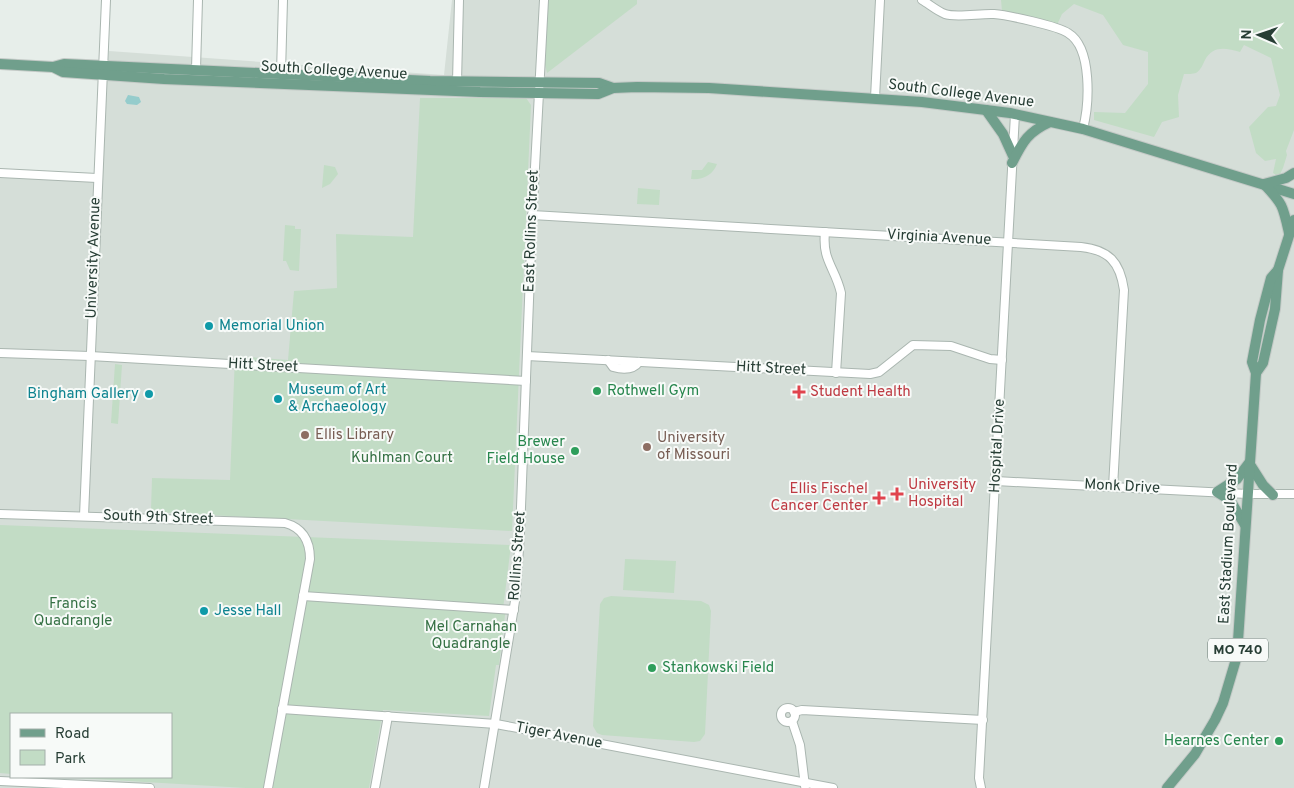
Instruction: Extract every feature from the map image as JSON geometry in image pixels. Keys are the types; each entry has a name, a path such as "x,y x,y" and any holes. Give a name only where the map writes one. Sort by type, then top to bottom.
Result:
{"main road":[{"name":"South College Avenue","path":"0,64 53,67 64,64 102,70 471,92 598,94 613,88"},
{"name":"South College Avenue","path":"102,70 196,69 457,82 599,84 613,88 709,88 922,102 1015,114 1084,129 1294,194"},
{"path":"986,110 1004,134 1013,159"},
{"path":"1013,159 1026,137 1035,129 1050,122"},
{"path":"1292,232 1280,201 1264,184 1286,178 1294,173"},
{"name":"East Stadium Boulevard","path":"1167,788 1185,768 1206,736 1223,703 1237,656 1256,373 1263,363 1278,292 1278,270 1292,232 1294,220"},
{"path":"1245,525 1230,500 1217,492 1237,479 1249,463 1273,495"}],"street":[{"name":"University Avenue","path":"84,516 106,0"},
{"path":"196,69 198,0"},
{"path":"281,73 283,0"},
{"path":"457,82 459,0"},
{"path":"540,82 544,0"},
{"path":"875,98 880,0"},
{"path":"922,0 947,15 995,14 1055,27 1068,33 1078,42 1085,62 1088,112 1084,129"},
{"name":"East Rollins Street","path":"526,381 532,215 540,82"},
{"name":"Hospital Drive","path":"981,788 979,778 984,720 1015,114"},
{"path":"0,173 97,178"},
{"name":"Virginia Avenue","path":"532,215 1009,242 1091,248 1102,251 1117,266 1122,276 1124,290 1113,486"},
{"path":"825,232 824,249 826,257 841,293 836,373"},
{"name":"Hitt Street","path":"527,356 875,374 913,345 951,346 990,360 1002,360"},
{"name":"Hitt Street","path":"0,353 90,356 526,381"},
{"name":"Rollins Street","path":"484,788 514,610 520,533 526,381"},
{"name":"Monk Drive","path":"996,480 1247,494 1294,494"},
{"name":"South 9th Street","path":"0,514 285,523 294,526 302,532 308,541 310,559 303,596"},
{"path":"268,788 303,596 514,610"},
{"name":"Tiger Avenue","path":"282,709 496,724 805,786 833,788"},
{"path":"805,786 800,745 793,717 802,710 984,720"},
{"path":"375,788 388,716"},
{"name":"Hospital Drive","path":"975,788 979,778"},
{"path":"0,780 150,788"}],"shaded area":[{"name":"University of Missouri","path":"452,0 1294,0 1294,788 0,788 0,174 97,180 109,51 444,75"}],"green space":[{"path":"548,0 637,0 637,4 547,73 545,65"},
{"path":"1001,0 1294,0 1294,130 1280,174 1276,175 1273,173 1276,159 1265,161 1256,153 1249,127 1268,107 1276,106 1280,95 1271,58 1244,45 1240,52 1220,49 1212,52 1208,55 1198,72 1184,74 1178,95 1179,117 1162,122 1154,137 1094,120 1094,112 1125,113 1148,84 1148,52 1123,45 1103,15 1074,4 1062,14 1057,25 1002,11"},
{"name":"Kuhlman Court","path":"420,98 526,98 531,105 512,531 155,512 151,510 152,478 230,480 235,356 288,360 294,291 337,288 336,234 413,237"},
{"path":"708,162 717,164 710,174 700,179 691,179 692,170 702,170"},
{"path":"324,165 335,167 338,174 330,184 322,188"},
{"path":"638,188 660,190 659,205 637,204"},
{"path":"285,225 301,229 299,271 290,270 286,261 283,261"},
{"path":"115,364 122,365 118,424 111,423"},
{"path":"0,525 511,545 503,609 506,609 499,665 496,665 489,716 383,710 369,788 246,788 78,778 172,778 172,713 10,713 10,774 0,773"},
{"path":"625,559 676,561 674,593 623,590"},
{"name":"Stankowski Field","path":"611,596 701,601 709,605 711,611 705,734 700,741 602,735 597,733 593,726 600,604 604,598"}],"water":[{"path":"128,95 139,97 141,102 137,105 127,104 125,101"}],"place":[{"name":"Memorial Union","path":"209,326"},
{"name":"Rothwell Gym","path":"597,391"},
{"name":"Student Health","path":"799,392"},
{"name":"Bingham Gallery","path":"149,394"},
{"name":"Museum of Art & Archaeology","path":"278,399"},
{"name":"Ellis Library","path":"305,435"},
{"name":"University of Missouri","path":"647,447"},
{"name":"Brewer Field House","path":"575,451"},
{"name":"University Hospital","path":"897,494"},
{"name":"Ellis Fischel Cancer Center","path":"879,498"},
{"name":"Jesse Hall","path":"204,611"},
{"name":"Stankowski Field","path":"652,668"},
{"name":"Hearnes Center","path":"1279,741"}],"park label":[{"name":"Francis Quadrangle","path":"73,612"},
{"name":"Mel Carnahan Quadrangle","path":"471,636"}]}
